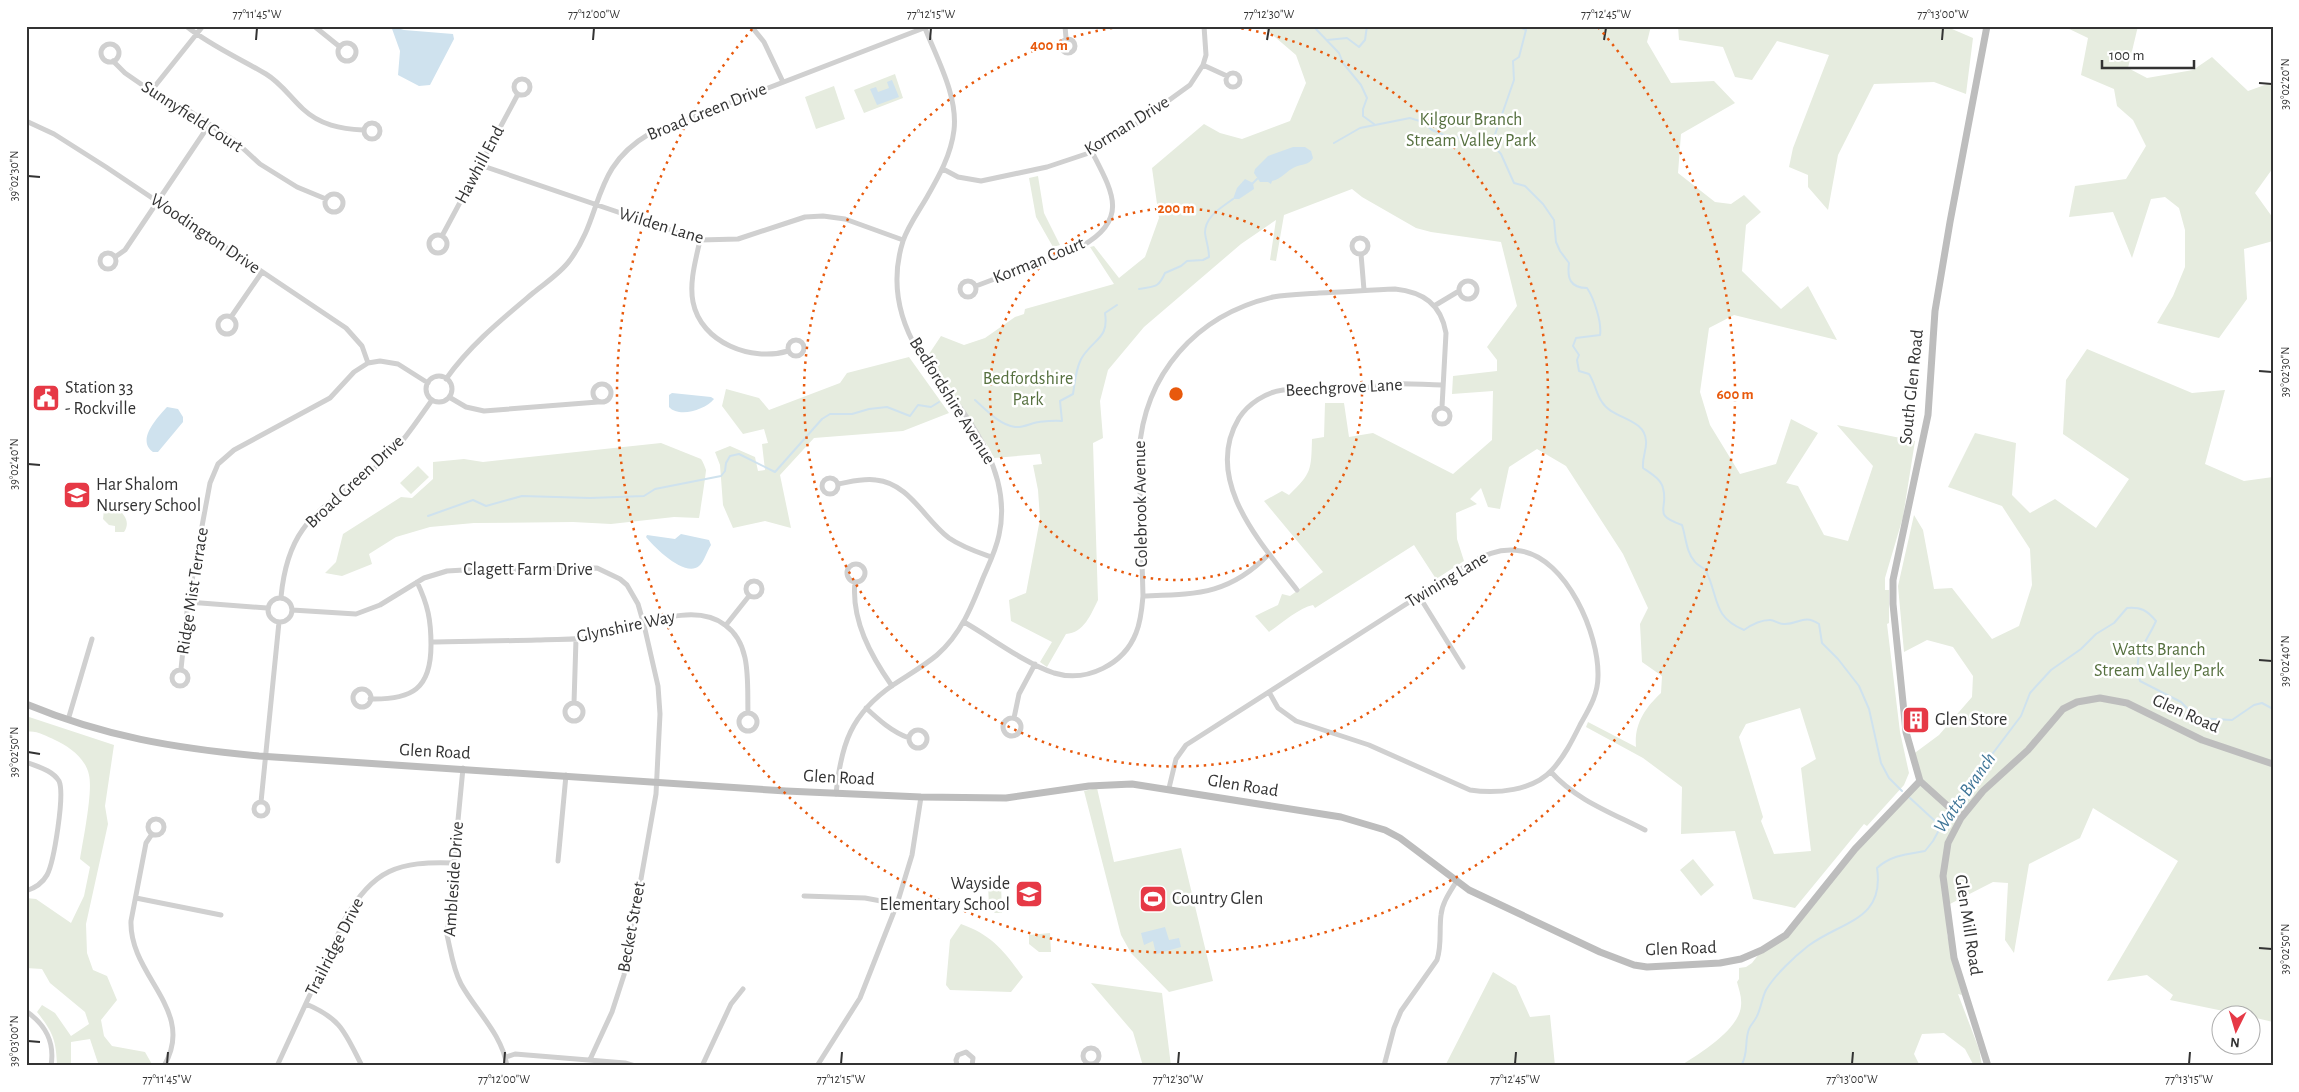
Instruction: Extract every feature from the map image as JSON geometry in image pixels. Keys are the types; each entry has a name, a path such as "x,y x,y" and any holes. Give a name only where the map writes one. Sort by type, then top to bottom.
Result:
{"main road":[{"name":"South Glen Road","path":"1920,781 1906,732 1893,604 1893,580 1928,415 1935,312 1950,222 1988,26"},
{"name":"Glen Road","path":"1958,815 2028,750 2063,709 2077,702 2100,698 2127,703 2202,740 2273,764"},
{"name":"Glen Road","path":"26,704 68,720 120,736 172,746 266,756 836,794 920,797 1006,798 1109,784 1169,788 1344,817 1367,824 1400,838 1456,882 1494,904 1600,952 1634,965 1647,966 1720,963 1741,959 1762,950 1786,935 1855,848 1920,781"},
{"path":"1920,781 1958,815"},
{"name":"Glen Mill Road","path":"1958,815 1948,843 1943,876 1954,958 1988,1066"}],"street":[{"path":"186,26 225,53 267,74 316,119 341,129 363,130"},
{"path":"151,91 203,26"},
{"path":"314,26 340,47"},
{"path":"751,26 764,42 774,59 783,82"},
{"path":"1065,26 1066,38"},
{"name":"Korman Drive","path":"943,169 958,177 981,182 1047,167 1092,152 1132,127 1190,85 1203,66 1206,41 1204,26"},
{"name":"Broad Green Drive","path":"446,379 463,355 568,263 584,238 605,180 618,158 631,144 649,134 927,27"},
{"name":"Bedfordshire Avenue","path":"836,794 839,764 844,742 851,728 866,708 892,686 937,654 964,622 999,536 1001,523 998,480 992,462 979,439 910,338 899,306 896,287 897,268 903,240 943,169 952,142 955,117 949,91 927,27"},
{"name":"Sunnyfield Court","path":"113,61 125,74 151,91 191,112 235,141 260,164 298,187 326,199"},
{"path":"1203,66 1227,76"},
{"name":"Hawhill End","path":"442,236 518,94"},
{"name":"Woodington Drive","path":"26,121 54,134 346,328 362,346 368,363"},
{"path":"115,257 125,250 209,125"},
{"name":"Korman Court","path":"976,286 1082,246 1096,238 1108,226 1113,206 1110,188 1092,152"},
{"name":"Wilden Lane","path":"480,165 700,240 738,239 805,217 824,216 845,219 903,240"},
{"path":"700,240 692,292 696,313 704,326 717,338 739,349 764,356 788,351"},
{"path":"1361,254 1364,290"},
{"path":"232,318 262,272"},
{"name":"Colebrook Avenue","path":"964,622 1035,664 1053,672 1066,675 1082,674 1104,669 1115,661 1132,642 1142,614 1140,430 1152,391 1176,355 1202,330 1220,318 1248,305 1288,295 1395,289 1413,291 1434,306 1444,321 1446,333 1442,407"},
{"path":"1434,306 1459,291"},
{"path":"368,363 380,361 398,364 428,383"},
{"name":"Ridge Mist Terrace","path":"181,669 188,602 210,483 218,464 234,450 330,398 354,372 368,363"},
{"path":"434,377 446,379 451,386 449,397 441,402 432,400 426,390 428,383 434,377"},
{"name":"Beechgrove Lane","path":"1297,590 1243,516 1233,494 1228,476 1227,446 1233,428 1242,412 1265,396 1282,390 1332,392 1394,384 1442,385"},
{"path":"449,397 466,407 484,411 598,402"},
{"name":"Broad Green Drive","path":"281,597 286,564 302,530 325,505 386,458 432,400"},
{"path":"838,484 876,480 892,484 906,493 933,524 950,539 991,557"},
{"name":"Twining Lane","path":"1169,788 1176,759 1186,745 1419,596 1486,554 1498,551 1521,551 1542,559 1563,580 1587,621 1596,651 1598,676 1595,698 1566,752 1551,772 1528,785 1510,791 1487,792 1470,790 1369,745 1296,721 1278,708 1269,692"},
{"path":"1143,596 1198,594 1213,590 1225,586 1244,574 1269,554"},
{"name":"Clagett Farm Drive","path":"292,610 356,614 380,605 416,582 433,575 455,571 578,567 597,568 620,578 627,585 638,604 658,686 660,714 656,782"},
{"path":"370,699 392,700 403,697 419,687 429,669 431,642 428,607 416,582"},
{"path":"855,582 854,594 866,645 873,660 892,686"},
{"path":"748,713 745,656 736,637 726,625 749,596"},
{"path":"1419,596 1463,667"},
{"path":"281,597 289,601 292,610 288,619 279,622 270,617 267,608 272,600 281,597"},
{"path":"188,602 267,608"},
{"name":"Glynshire Way","path":"431,642 576,639 599,636 676,616 697,614 708,616 726,625"},
{"path":"261,802 279,622"},
{"path":"68,720 92,639"},
{"path":"574,703 576,639"},
{"path":"1014,718 1019,694 1035,664"},
{"path":"866,708 881,722 900,735 909,738"},
{"path":"26,762 53,774 58,781 62,795 47,874 41,883 26,891"},
{"name":"Ambleside Drive","path":"463,768 448,935 452,962 461,984 495,1034 506,1057 507,1066"},
{"path":"1551,772 1565,787 1580,797 1645,830"},
{"path":"558,861 566,775"},
{"name":"Becket Street","path":"589,1063 612,1012 624,975 656,794 656,782"},
{"path":"817,1066 860,998 897,904 912,855 920,797"},
{"path":"152,834 146,843 136,898 132,921 133,943 169,1011 174,1029 173,1045 164,1066"},
{"name":"Trailridge Drive","path":"277,1066 345,919 366,888 381,876 403,866 423,862 454,863"},
{"path":"1384,1066 1394,1028 1401,1012 1436,960 1440,950 1441,913 1447,897 1456,882"},
{"path":"804,896 866,898 897,904"},
{"path":"136,898 221,915"},
{"path":"702,1066 731,1004 744,989"},
{"path":"306,1004 324,1012 342,1027 362,1066"},
{"path":"26,1011 42,1024 50,1037 52,1049 51,1066"},
{"path":"958,1066 956,1060 958,1055 966,1052 973,1058 972,1066"},
{"path":"506,1057 515,1054 589,1063 635,1066"}],"green space":[{"name":"Kilgour Branch Stream Valley Park","path":"1262,26 1651,26 1647,42 1671,83 1714,81 1735,103 1681,134 1678,173 1715,202 1731,204 1744,195 1761,212 1746,225 1742,271 1781,309 1808,286 1837,340 1734,315 1709,328 1700,392 1710,425 1740,474 1776,464 1791,419 1818,433 1786,483 1798,486 1824,535 1848,541 1873,466 1837,425 1915,441 1903,517 1885,578 1885,590 1889,590 1889,623 1887,624 1900,732 1909,773 1904,785 1867,826 1864,824 1795,908 1753,899 1735,831 1681,834 1682,787 1643,758 1586,727 1588,722 1636,747 1639,724 1650,705 1661,693 1662,676 1642,662 1640,624 1648,608 1623,554 1566,466 1537,449 1509,467 1500,509 1488,507 1481,488 1470,499 1477,504 1456,513 1457,539 1464,561 1436,579 1414,545 1315,608 1313,605 1302,609 1269,632 1255,616 1278,605 1282,594 1290,596 1323,572 1264,501 1282,491 1289,495 1306,476 1310,465 1312,439 1324,437 1325,403 1344,403 1349,437 1373,433 1453,474 1492,440 1493,391 1452,394 1453,376 1497,371 1497,360 1487,347 1517,306 1501,242 1431,232 1416,228 1362,197 1352,189 1284,215 1276,261 1270,260 1276,220 1241,244 1144,327 1108,370 1100,401 1103,438 1093,443 1098,600 1090,617 1078,630 1066,634 1047,667 1040,662 1052,642 1011,621 1009,600 1026,593 1040,519 1038,490 1033,465 1042,464 1040,454 994,458 930,361 933,359 929,354 941,336 964,345 985,338 1015,317 1024,314 1025,309 1114,284 1090,247 1094,246 1119,278 1145,257 1159,218 1152,168 1204,124 1220,133 1242,139 1290,121 1306,83 1296,55","holes":["1800,708 1816,759 1801,768 1811,851 1774,854 1761,821 1763,817 1739,737 1746,724"]},
{"path":"1678,26 1945,26 1973,38 1966,94 1934,82 1874,84 1838,155 1828,210 1808,187 1808,175 1789,167 1793,148 1829,55 1777,41 1752,80 1735,77 1723,47 1679,40"},
{"path":"2063,26 2138,26 2128,68 2147,78 2193,70 2212,57 2248,91 2273,82 2273,168 2255,193 2273,218 2273,241 2244,249 2247,299 2219,338 2157,323 2173,296 2185,267 2185,230 2179,208 2165,197 2151,199 2132,258 2113,212 2069,217 2075,186 2126,179 2146,146 2133,120 2117,106 2114,89 2081,75 2088,38"},
{"path":"895,74 903,98 864,113 854,90"},
{"path":"834,86 845,119 816,129 805,97"},
{"path":"1038,176 1044,213 1060,245 1053,247 1036,217 1029,178"},
{"name":"Watts Branch Stream Valley Park","path":"2087,349 2192,393 2225,390 2205,464 2244,481 2273,477 2273,1022 2262,1019 2262,1004 2212,1004 2212,1009 2170,1000 2173,995 2147,975 2107,981 2178,861 2093,808 2080,838 2029,864 2014,953 2005,940 2008,883 1993,882 1946,906 1947,934 1962,995 1958,994 1979,1049 1982,1066 1974,1066 1965,1049 1944,1033 1922,1034 1914,1054 1920,1066 1680,1066 1717,1040 1733,1024 1739,1015 1741,1006 1737,982 1739,979 1739,968 1746,967 1752,963 1762,950 1786,935 1842,865 1920,781 1912,755 1939,735 1972,697 1973,676 1953,647 1927,640 1904,652 1898,586 1914,515 1923,530 1934,589 1952,588 1992,639 2019,626 2032,585 2030,549 2002,506 1948,487 1975,433 2016,443 2012,495 2030,513 2055,499 2096,528 2129,479 2063,434 2066,380"},
{"path":"909,357 949,413 903,431 814,438 780,475 791,528 765,521 733,528 723,505 720,465 715,452 730,446 755,457 758,471 765,470 762,444 768,443 764,429 743,434 722,406 726,389 759,398 769,410 840,383 847,373"},
{"path":"661,443 701,459 706,470 699,518 674,517 611,524 573,522 474,523 430,527 396,537 369,554 372,564 342,576 325,573 336,562 343,534 401,497 412,498 433,479 433,462 464,459 483,462"},
{"path":"418,466 429,477 411,494 400,483"},
{"path":"115,507 126,518 127,525 124,532 115,532 115,526 109,525 103,519 104,510"},
{"path":"26,716 114,745 105,806 108,824 86,924 87,953 93,970 107,976 117,1000 101,1020 104,1036 112,1046 145,1052 153,1066 99,1066 90,1039 71,1042 71,1066 57,1065 53,1037 37,1012 42,1005 55,1013 71,1036 89,1024 85,1012 50,983 42,969 26,968 26,898 36,899 71,923 84,896 90,867 80,859 90,783 87,769 81,758 71,749 41,734 26,732"},
{"name":"Country Glen","path":"1097,788 1114,862 1181,848 1213,981 1169,992 1131,953 1121,935 1084,791"},
{"path":"1693,859 1714,885 1701,896 1680,870"},
{"path":"1001,883 1002,913 995,913 989,907 988,884"},
{"path":"961,924 981,933 1010,959 1023,977 1011,992 950,990 946,985 950,940"},
{"path":"1050,933 1051,952 1039,952 1029,944 1029,935"},
{"path":"1493,972 1516,986 1530,1017 1550,1015 1555,1066 1445,1066"},
{"path":"1091,983 1162,993 1171,1066 1143,1066 1133,1032"}],"water":[{"path":"391,26 404,30 453,34 454,39 430,85 419,86 398,75 400,51"},
{"path":"892,80 899,97 877,105 870,89 876,87 878,92 889,88 887,82"},
{"path":"1293,147 1305,147 1311,151 1313,158 1307,163 1292,169 1279,179 1272,181 1271,184 1260,182 1254,173 1255,169 1268,156"},
{"path":"1245,179 1253,183 1254,189 1239,199 1233,199 1237,188"},
{"path":"672,393 711,397 714,399 698,409 679,412 669,407 669,395"},
{"path":"167,407 178,409 183,417 183,422 158,452 153,452 148,447 147,435"},
{"path":"681,534 709,540 711,545 699,566 693,569 678,565 670,560 646,537 647,535 675,539"},
{"path":"1165,927 1169,940 1179,938 1181,947 1156,954 1153,941 1144,945 1141,933"}],"waterway":[{"path":"1313,26 1339,53 1343,63 1361,85 1367,98 1363,109 1363,116 1374,124"},
{"path":"1327,40 1347,38 1359,47 1365,40 1367,26"},
{"path":"1492,143 1514,80 1513,61 1519,57 1526,30 1518,26"},
{"path":"1334,143 1360,128 1410,118 1423,122 1432,130 1444,135 1492,144 1501,154 1514,183 1525,186 1543,204 1554,220 1556,242 1569,263 1569,278 1573,284 1581,288 1587,288 1595,304 1599,317 1600,335 1576,338 1573,346 1579,355 1577,360 1579,371 1589,374 1600,399 1607,408 1634,423 1644,433 1646,444 1643,468 1655,476 1662,485 1664,514 1667,518 1682,525 1690,554 1696,563 1706,571 1721,612 1726,619 1744,630 1756,623 1767,620 1783,624 1809,620 1819,624 1822,643 1838,659 1859,686 1869,709 1881,763 1889,778 1902,791"},
{"path":"1253,183 1257,179"},
{"path":"1139,289 1155,286 1160,282 1165,273 1181,266 1187,261 1203,260 1209,257 1205,233 1208,222 1214,213 1233,199"},
{"path":"975,400 1009,426 1018,427 1039,422 1062,421 1060,401 1073,394 1079,364 1103,333 1106,321 1105,313 1117,305"},
{"path":"428,516 473,500 486,506 522,496 590,498 644,496 655,489 721,476 725,471 726,463 730,456 739,454 775,472 822,419 830,414 852,414 869,409 887,407 910,416 918,405 931,407 939,402"},
{"name":"Watts Branch","path":"1953,806 2021,716 2030,693 2051,670 2081,649 2096,634 2114,623 2127,608 2143,610 2156,621 2139,656 2138,672 2140,681 2181,702 2197,718 2232,720 2254,705 2262,703 2273,709"},
{"path":"1910,798 1935,821 1944,821"},
{"name":"Watts Branch","path":"1741,1066 1745,1057 1749,1029 1756,1018 1763,996 1774,978 1808,946 1858,917 1867,909 1874,899 1878,886 1877,868 1888,860 1906,854 1925,851 1933,841 1950,810"}],"place":[{"name":"Station 33 - Rockville","path":"46,398"},
{"name":"Har Shalom Nursery School","path":"77,495"},
{"name":"Glen Store","path":"1916,720"},
{"name":"Wayside Elementary School","path":"1029,894"},
{"name":"Country Glen","path":"1153,899"}],"park label":[{"name":"Bedfordshire Park","path":"1028,389"}]}
